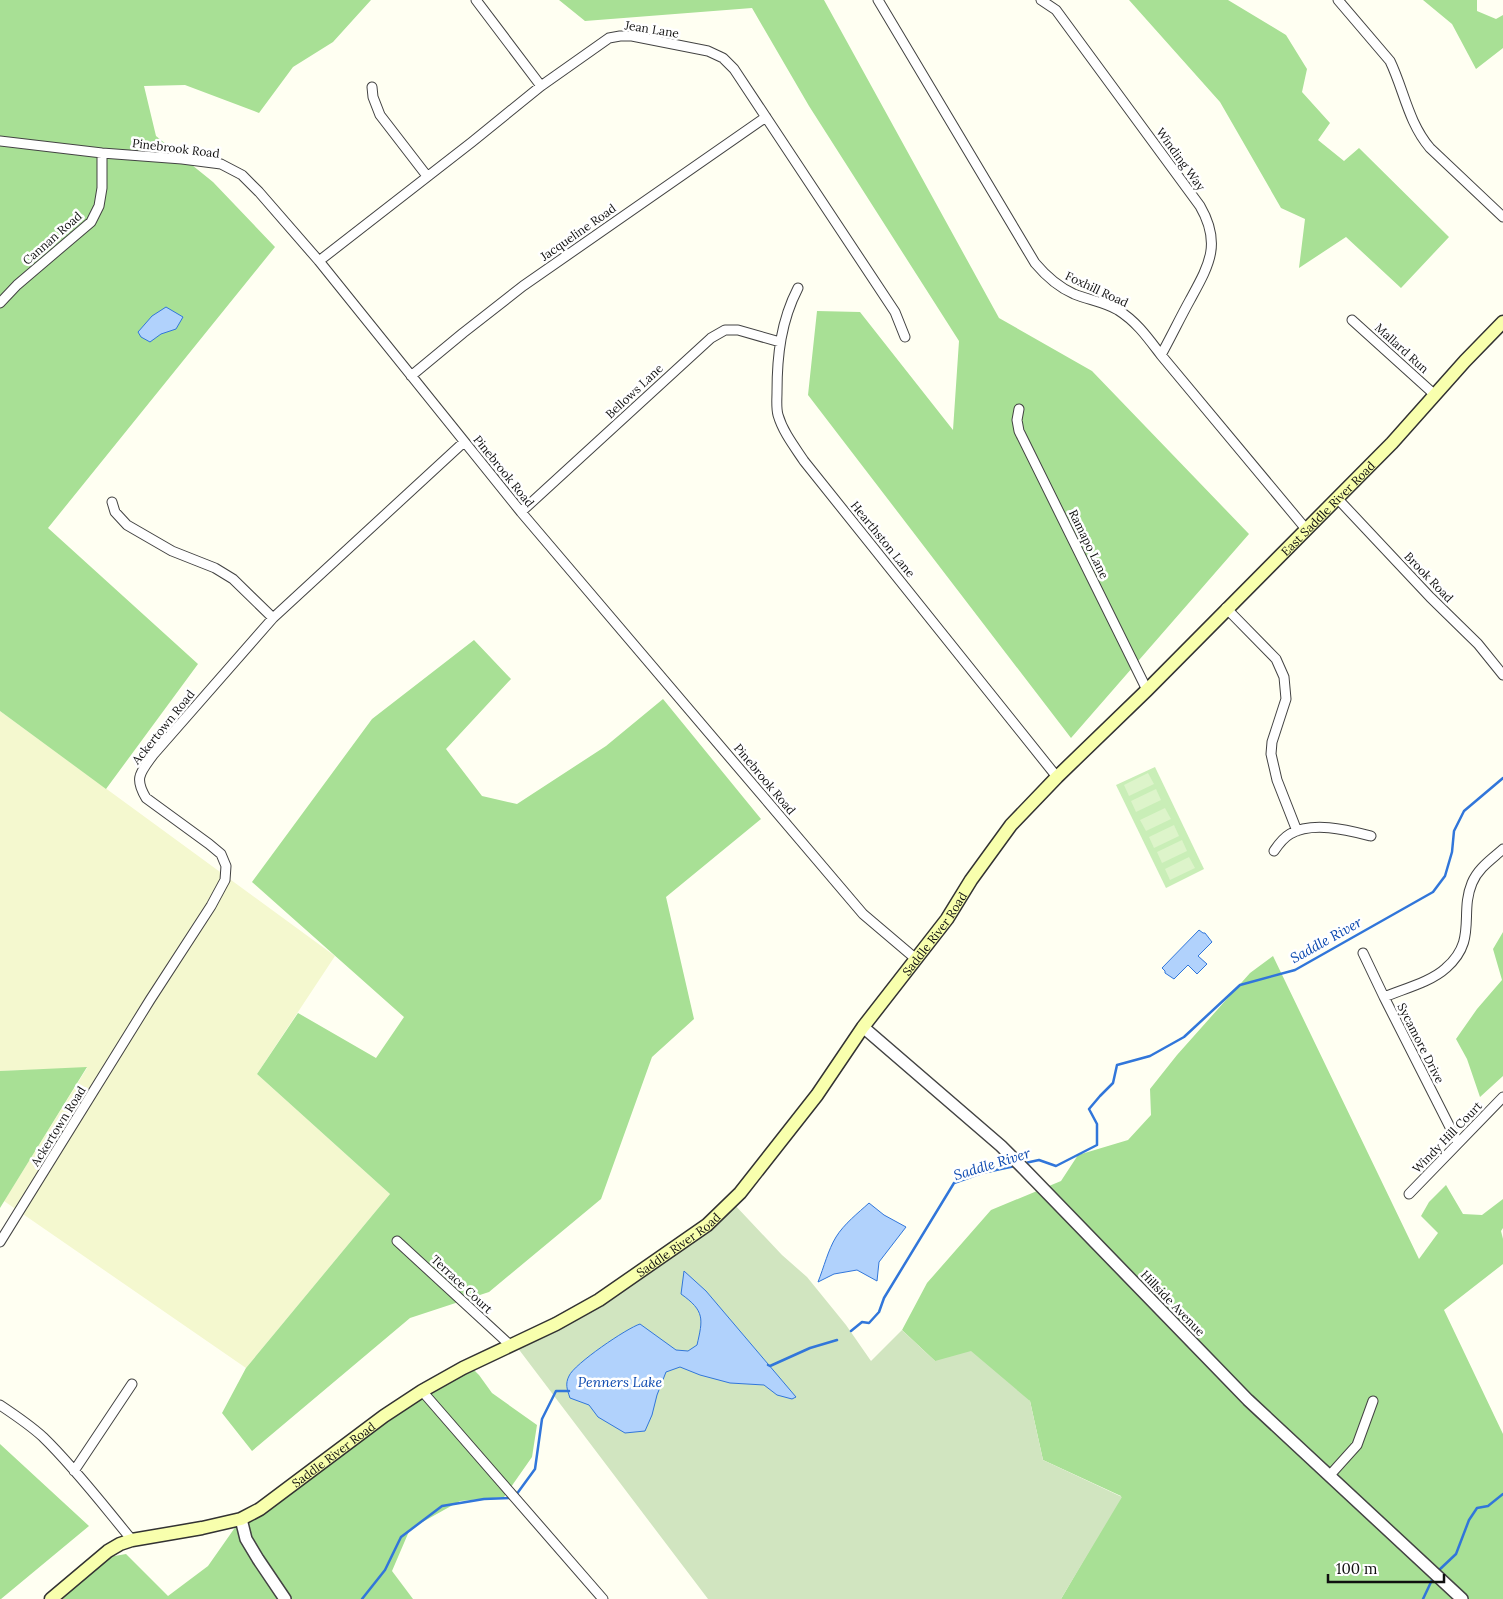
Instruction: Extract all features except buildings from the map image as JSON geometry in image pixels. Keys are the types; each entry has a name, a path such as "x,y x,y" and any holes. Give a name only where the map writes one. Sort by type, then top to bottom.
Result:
{"main road":[{"name":"East Saddle River Road","path":"1147,690 1392,442 1503,322"},
{"name":"Saddle River Road","path":"51,1599 108,1551 120,1544 241,1519 260,1509 384,1416 422,1391 463,1368 556,1324 599,1300 707,1225 740,1193 817,1095 863,1027 947,919 971,880 1011,825 1057,777 1147,690"}],"street":[{"path":"476,0 541,86"},
{"name":"Foxhill Road","path":"878,0 1035,263 1063,289 1104,304 1129,318 1141,328 1161,355 1306,529"},
{"name":"Winding Way","path":"1041,0 1056,10 1200,206 1209,225 1211,247 1206,270 1161,355"},
{"path":"1338,0 1390,61 1396,72 1406,105 1422,138 1430,148 1503,217"},
{"name":"Jean Lane","path":"319,261 541,86 609,38 632,36 708,52 723,58 734,68 895,312 905,337"},
{"path":"372,87 373,97 380,115 427,176"},
{"name":"Jacqueline Road","path":"411,376 523,286 766,117"},
{"name":"Pinebrook Road","path":"0,141 221,164 242,176 259,192 319,261 521,512 864,914 916,959"},
{"name":"Cannan Road","path":"0,302 17,285 91,222 98,206 102,188 102,152"},
{"name":"Hearthston Lane","path":"798,288 789,306 782,327 780,342 777,412 782,428 810,469 1057,777"},
{"name":"Mallard Run","path":"1352,320 1436,395"},
{"name":"Bellows Lane","path":"521,512 711,338 725,330 738,330 780,342"},
{"name":"Ramapo Lane","path":"1019,409 1017,420 1019,431 1147,690"},
{"name":"Ackertown Road","path":"0,1242 212,906 225,880 226,866 221,854 146,798 141,789 139,779 141,771 273,618 464,442"},
{"name":"Brook Road","path":"1337,498 1430,597 1478,644 1503,675"},
{"path":"112,502 115,512 127,525 172,551 215,568 233,579 273,618"},
{"path":"1226,608 1276,659 1284,677 1286,698 1272,742 1272,754 1277,780 1297,831"},
{"path":"1274,851 1282,840 1297,831 1324,828 1371,836"},
{"path":"1384,996 1429,979 1446,969 1453,961 1464,943 1469,893 1472,884 1482,868 1503,849"},
{"name":"Sycamore Drive","path":"1363,953 1458,1143"},
{"name":"Hillside Avenue","path":"863,1027 1001,1146 1248,1400 1462,1599"},
{"name":"Windy Hill Court","path":"1409,1194 1503,1097"},
{"name":"Terrace Court","path":"398,1241 510,1345"},
{"path":"74,1471 132,1384"},
{"path":"422,1391 603,1599"},
{"path":"1330,1475 1357,1445 1373,1400"},
{"path":"0,1404 42,1437 74,1471 132,1540"},
{"path":"241,1519 246,1539 285,1599"}],"green space":[{"path":"0,0 371,0 333,42 293,67 259,113 185,85 144,86 156,136 213,182 275,247 48,528 198,664 106,789 0,711"},
{"path":"559,0 824,0 999,318 1092,371 1249,534 1071,738 808,395 817,311 860,312 953,430 959,341 809,106 752,8 585,21"},
{"path":"1129,0 1228,0 1286,35 1307,69 1302,92 1330,123 1318,140 1344,161 1359,148 1449,237 1401,288 1346,237 1299,268 1305,219 1281,208 1220,102"},
{"path":"1423,0 1477,0 1477,11 1496,19 1503,15 1503,48 1476,69 1452,24"},
{"path":"474,640 511,679 446,749 482,796 517,804 606,746 663,699 761,819 666,897 694,1019 652,1057 601,1199 489,1292 410,1318 252,1451 222,1413 246,1368 390,1194 257,1074 298,1013 376,1058 404,1017 252,882 372,719"},
{"path":"0,711 335,956 257,1074 390,1194 246,1368 4,1201 87,1068 0,1071"},
{"path":"1155,767 1204,869 1166,888 1116,785"},
{"path":"1148,773 1154,784 1129,796 1124,785"},
{"path":"1156,789 1161,800 1136,812 1131,801"},
{"path":"1165,808 1171,819 1146,831 1140,820"},
{"path":"1174,825 1179,836 1154,848 1149,837"},
{"path":"1182,840 1187,851 1162,863 1157,852"},
{"path":"1189,857 1195,868 1170,880 1165,869"},
{"path":"1503,932 1503,1076 1480,1097 1467,1059 1456,1039 1477,1009 1502,980 1493,949"},
{"path":"1273,956 1419,1259 1438,1233 1421,1216 1429,1202 1446,1185 1463,1214 1482,1215 1503,1199 1503,1228 1501,1231 1503,1239 1503,1264 1444,1310 1503,1434 1503,1599 1061,1599 1121,1496 1043,1460 1030,1401 935,1361 902,1330 927,1283 991,1210 1061,1181 1078,1155 1128,1140 1151,1115 1150,1089 1177,1055 1250,973"},
{"path":"87,1067 0,1208 0,1071"},
{"path":"733,1203 782,1255 807,1277 846,1325 871,1361 902,1330 935,1361 971,1351 1030,1401 1043,1460 1122,1497 1061,1599 708,1599 517,1347"},
{"path":"468,1364 492,1393 537,1425 532,1457 504,1497 460,1501 410,1529 392,1571 413,1599 54,1599 97,1559 126,1554 168,1596 208,1566 241,1519"},
{"path":"0,1444 89,1526 1,1599 0,1599"}],"water":[{"path":"166,307 183,317 176,329 161,334 150,342 141,337 138,332 152,316"},
{"path":"1199,930 1205,933 1212,942 1198,956 1207,964 1197,974 1188,965 1174,979 1165,973 1162,968"},
{"path":"869,1203 884,1215 906,1227 879,1262 877,1281 857,1270 834,1274 818,1282 828,1253 839,1232"},
{"name":"Penners Lake","path":"684,1271 706,1291 796,1397 792,1399 777,1395 764,1385 730,1383 700,1375 680,1367 666,1372 645,1431 625,1433 598,1417 589,1405 570,1398 567,1387 569,1376 590,1355 624,1332 640,1324 676,1350 688,1351 697,1345 701,1322 700,1316 694,1305 681,1294"}],"waterway":[{"name":"Saddle River","path":"1025,1163 1039,1160 1056,1166 1097,1145 1097,1124 1089,1109 1113,1083 1117,1065 1150,1056 1184,1037 1240,985 1295,970 1433,892 1445,876 1452,852 1454,831 1464,811 1503,778"},
{"name":"Saddle River","path":"851,1331 862,1322 869,1323 879,1312 884,1298 954,1183 982,1173 1015,1166"},
{"name":"Saddle River","path":"768,1365 770,1366 810,1348 837,1340"},
{"name":"Saddle River","path":"516,1495 535,1469 542,1419 556,1391 569,1391"},
{"path":"1438,1571 1456,1554 1469,1520 1477,1508 1488,1506 1503,1494"},
{"name":"Saddle River","path":"362,1599 385,1570 401,1537 442,1506 484,1499 512,1498"},
{"path":"1423,1599 1432,1580"}]}
